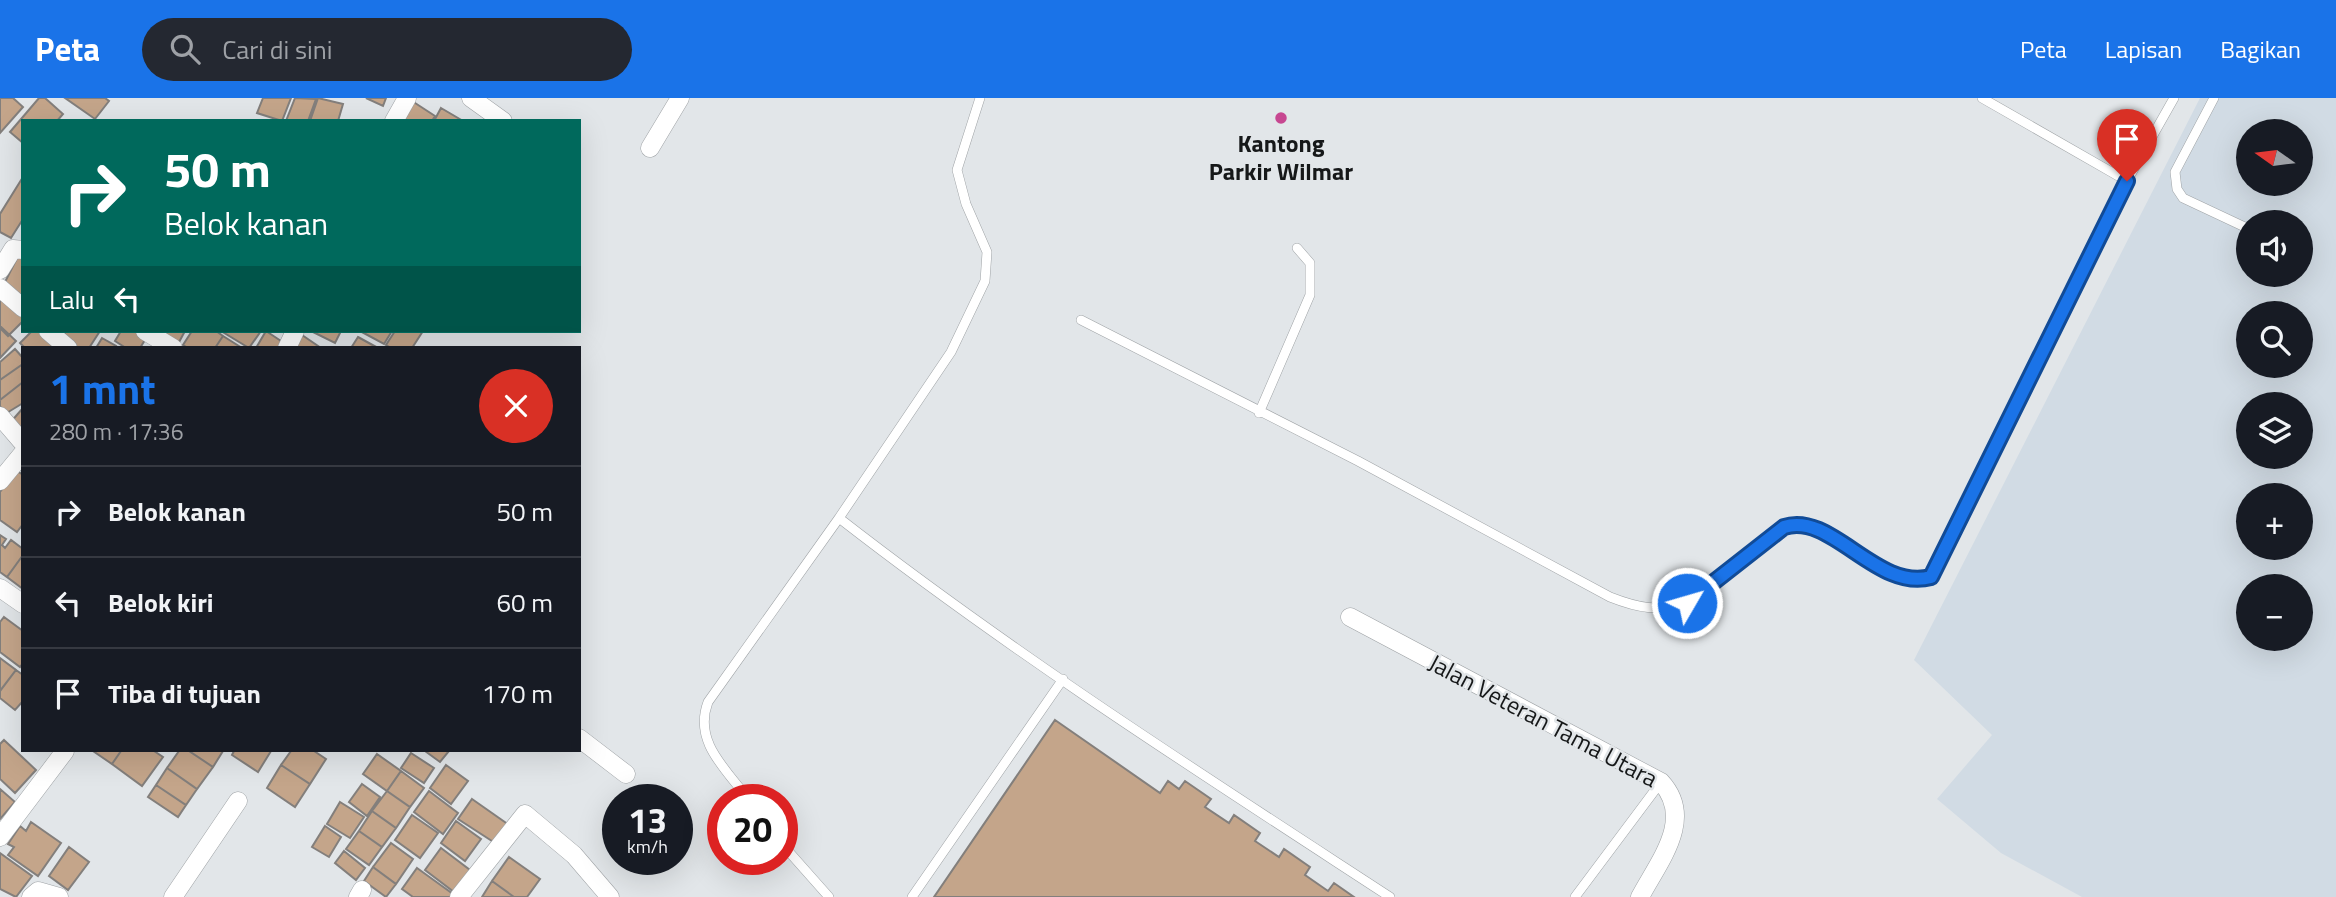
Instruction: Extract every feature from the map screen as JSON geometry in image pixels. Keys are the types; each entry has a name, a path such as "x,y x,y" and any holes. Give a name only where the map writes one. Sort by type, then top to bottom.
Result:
{"street":[{"path":"395,119 407,98"},
{"path":"471,98 500,119"},
{"path":"650,148 680,98"},
{"path":"0,271 13,249 21,250"},
{"path":"0,288 21,306"},
{"path":"50,333 66,346"},
{"path":"148,333 170,346"},
{"path":"0,416 21,441"},
{"path":"0,481 21,455"},
{"name":"Jalan Veteran Tama Utara","path":"1350,617 1661,782 1673,796 1677,814 1671,839 1640,897"},
{"path":"581,740 626,774"},
{"path":"0,837 64,752"},
{"path":"173,897 238,801"},
{"path":"459,897 525,814 574,855 610,897"},
{"path":"31,897 38,891 59,897"}],"lane":[{"path":"738,784 704,737 702,720 708,702 839,518 951,352 985,281 987,251 966,204 957,170 980,98"},
{"path":"1982,98 2127,181"},
{"path":"1081,320 1259,413 1358,461 1610,597 1639,609 1668,609 1687,603 1784,527 1793,524 1816,530 1896,576 1915,581 1931,577 1944,554 2127,181 2174,98"},
{"path":"2214,98 2175,172 2177,189 2183,198 2236,223"},
{"path":"1259,413 1310,295 1310,263 1297,248"},
{"path":"839,518 895,564 1063,680 1390,897"},
{"path":"912,897 1063,680"},
{"path":"1575,897 1661,782"},
{"path":"798,862 828,897"}],"shaded area":[{"path":"2200,98 2336,98 2336,897 2082,897 2001,853 1937,799 1992,735 1914,660"}],"building":[{"path":"0,98 13,98 23,107 0,133"},
{"path":"39,98 45,98 63,114 59,119 21,119"},
{"path":"65,98 105,98 109,101 95,119"},
{"path":"263,98 291,98 283,119 257,113"},
{"path":"295,98 316,99 309,119 287,119"},
{"path":"318,98 343,104 339,119 311,119"},
{"path":"366,98 386,98 383,106"},
{"path":"412,101 435,116 433,119 404,119"},
{"path":"441,108 460,119 435,119"},
{"path":"21,119 21,141 10,132"},
{"path":"21,180 21,222 11,238 0,232 0,214"},
{"path":"19,254 21,255 21,295 3,286"},
{"path":"0,294 21,314 21,323 8,336 0,328"},
{"path":"0,326 16,341 0,358"},
{"path":"30,333 42,333 55,346 23,346 20,343"},
{"path":"65,333 99,333 90,346 74,346 62,338"},
{"path":"120,333 148,335 141,346 123,346 115,341"},
{"path":"162,333 184,333 178,344"},
{"path":"191,333 219,333 223,336 216,346 183,345"},
{"path":"224,333 260,333 250,346"},
{"path":"265,333 287,345 286,346 257,346"},
{"path":"315,333 340,333 335,343"},
{"path":"364,333 391,333 384,344"},
{"path":"394,333 422,333 413,346 386,345"},
{"path":"302,335 318,346 294,346"},
{"path":"223,336 239,346 216,346"},
{"path":"358,337 374,346 352,346"},
{"path":"102,338 116,346 97,346"},
{"path":"15,349 21,356 21,384 0,400 0,362"},
{"path":"21,365 21,404 5,414 0,406 0,380"},
{"path":"21,410 21,435 9,424"},
{"path":"16,470 21,474 21,527 17,532 0,520 0,492"},
{"path":"0,535 6,539 2,545 5,548 11,540 21,548 21,558 7,577 0,572"},
{"path":"21,558 21,588 7,577"},
{"path":"4,617 21,630 20,667 0,652 0,622"},
{"path":"0,658 16,670 0,691"},
{"path":"16,670 21,674 21,703 15,710 0,698 0,691"},
{"path":"1055,720 1160,793 1168,781 1179,789 1185,781 1211,799 1205,807 1229,823 1234,815 1260,833 1255,841 1279,857 1284,849 1310,867 1305,875 1328,891 1334,883 1354,897 934,897"},
{"path":"4,740 36,770 15,793 0,779 0,744"},
{"path":"94,752 120,752 112,764"},
{"path":"120,752 156,752 163,757 142,786 112,764"},
{"path":"178,752 190,752 213,767 197,789 167,768"},
{"path":"190,752 222,752 213,767"},
{"path":"234,752 270,752 258,772 232,755"},
{"path":"290,752 316,752 326,759 310,784 281,765"},
{"path":"426,752 448,752 440,762"},
{"path":"411,753 434,768 424,783 401,768"},
{"path":"377,754 401,771 387,791 363,774"},
{"path":"281,765 310,784 295,807 267,788"},
{"path":"446,765 468,781 451,804 430,788"},
{"path":"167,768 197,789 186,805 156,785"},
{"path":"401,771 424,788 410,807 387,791"},
{"path":"362,784 380,797 367,816 349,802"},
{"path":"156,785 186,805 178,817 148,797"},
{"path":"0,789 15,802 0,819"},
{"path":"387,791 410,807 396,828 372,811"},
{"path":"429,791 458,813 443,834 414,812"},
{"path":"472,799 509,825 495,843 458,819"},
{"path":"340,802 364,817 350,838 327,824"},
{"path":"372,811 396,828 382,847 359,831"},
{"path":"412,815 438,833 420,858 395,840"},
{"path":"456,821 481,839 465,861 441,843"},
{"path":"31,822 61,843 38,876 8,855 14,847 8,844 20,826 26,831"},
{"path":"325,826 341,837 329,857 312,847"},
{"path":"359,831 382,847 369,865 346,849"},
{"path":"391,843 413,859 396,884 373,867"},
{"path":"69,847 89,862 68,890 49,876"},
{"path":"441,848 470,870 454,892 425,870"},
{"path":"344,851 365,868 356,880 335,863"},
{"path":"0,853 32,876 16,897 0,889"},
{"path":"509,857 540,879 527,897 514,897 492,881"},
{"path":"373,867 396,884 386,897 364,881"},
{"path":"417,868 453,894 451,897 413,897 402,889"},
{"path":"492,881 514,897 482,897"}],"place":[{"name":"Kantong Parkir Wilmar","path":"1281,118"}],"route":[{"path":"1687,603 1784,527 1793,524 1816,530 1896,576 1915,581 1931,577 2127,181"}]}
